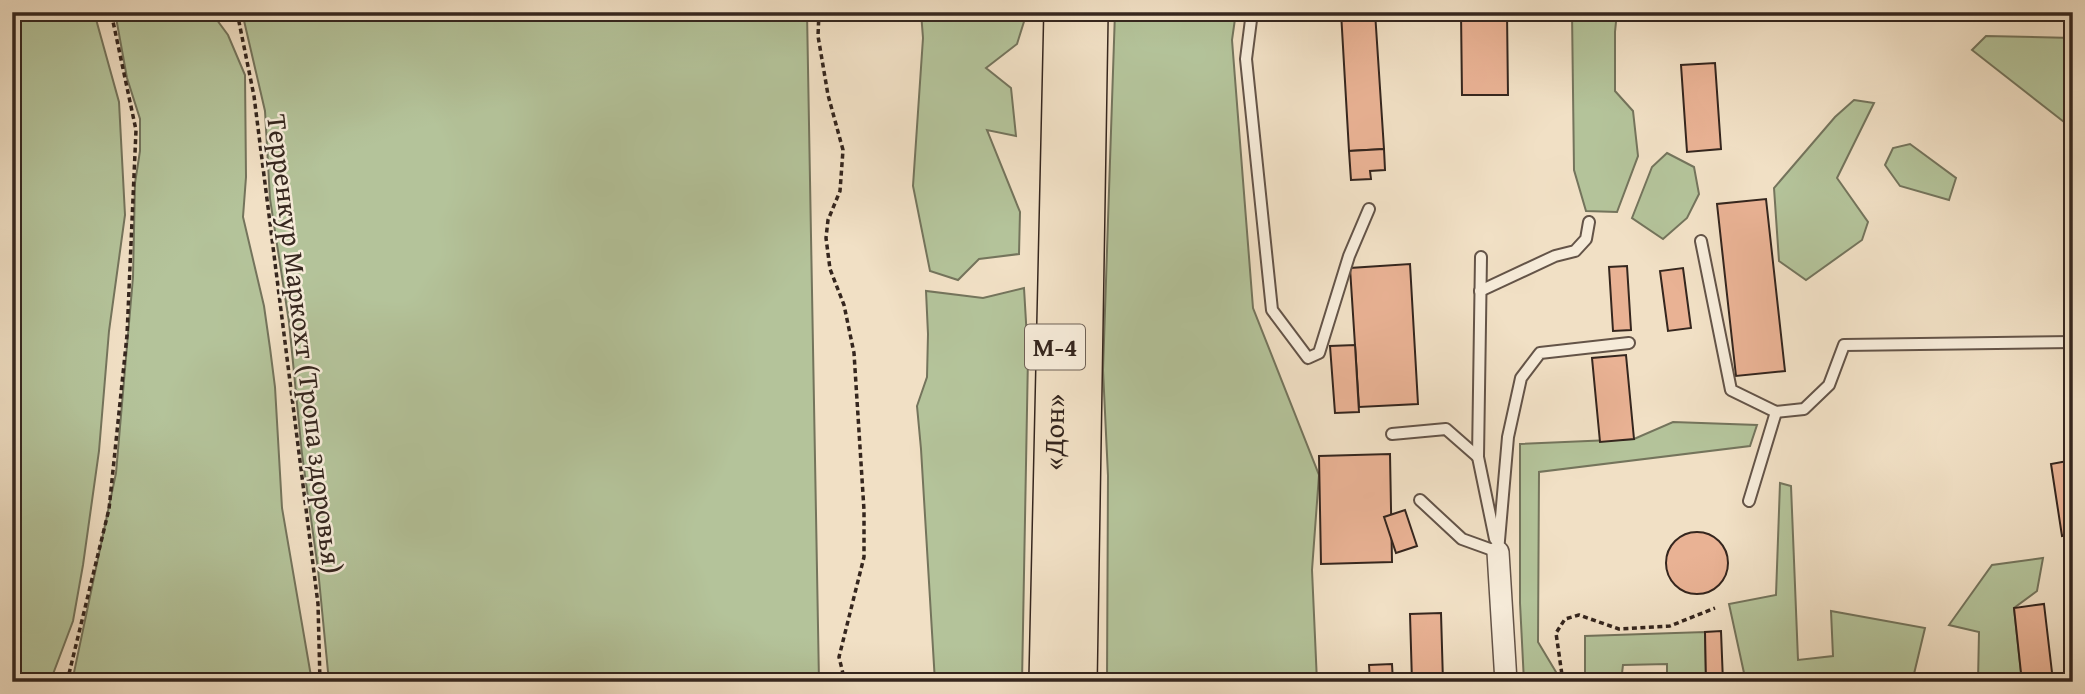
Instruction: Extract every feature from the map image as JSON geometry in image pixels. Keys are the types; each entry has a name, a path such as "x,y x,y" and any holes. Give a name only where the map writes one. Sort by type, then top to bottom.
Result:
{"highway":[{"name":"«Дон»","path":"1048,682 1063,12"},
{"name":"«Дон»","path":"1078,682 1089,12"}],"street":[{"path":"1498,552 1506,682"}],"lane":[{"path":"1252,12 1246,59 1272,310 1308,358 1319,353 1349,256 1369,209"},
{"path":"1480,291 1555,256 1575,251 1586,239 1589,222"},
{"path":"1701,241 1731,390 1776,412 1804,409 1829,384 1844,345 2073,342"},
{"path":"1481,257 1478,457 1498,552"},
{"path":"1498,552 1508,437 1521,378 1540,353 1629,343"},
{"path":"1749,501 1776,412"},
{"path":"1392,434 1446,429 1478,457"},
{"path":"1420,500 1462,539 1498,552"}],"path":[{"path":"67,682 109,509 127,335 136,130 111,12"},
{"name":"Терренкур Маркохт (Тропа здоровья)","path":"237,12 254,96 316,590 320,682"},
{"path":"819,12 818,36 824,71 843,150 840,191 828,220 826,239 830,269 844,305 854,353 864,510 864,557 839,657 845,682"},
{"path":"1563,682 1556,633 1565,618 1579,615 1619,629 1670,626 1715,608"}],"green space":[{"path":"12,12 94,12 119,102 125,215 109,331 99,451 73,621 50,682 12,682"},
{"path":"115,12 211,12 228,35 245,75 246,177 243,217 264,306 275,387 282,508 312,682 72,682 116,473 133,277 135,183 140,151 140,119 127,78"},
{"path":"242,12 807,12 819,682 329,682 289,322 270,199 265,111"},
{"path":"921,12 1027,12 1017,44 986,68 1011,88 1016,136 987,130 1020,212 1019,254 979,259 958,280 930,271 913,186 923,38"},
{"path":"1115,12 1236,12 1232,40 1253,308 1319,475 1312,570 1317,682 1107,682 1108,476 1103,370"},
{"path":"1572,12 1617,12 1615,91 1633,111 1638,156 1617,212 1586,211 1574,170"},
{"path":"1986,36 2073,38 2073,129 1972,50"},
{"path":"1854,100 1874,103 1837,178 1868,222 1862,240 1806,280 1779,261 1774,188 1835,117"},
{"path":"1910,144 1956,178 1949,200 1900,186 1885,165 1893,148"},
{"path":"1667,153 1694,167 1699,194 1687,218 1663,239 1632,218 1652,167"},
{"path":"1024,288 1028,356 1022,682 935,682 917,406 927,377 926,291 983,298"},
{"path":"1673,422 1757,425 1750,446 1539,472 1538,642 1556,672 1556,682 1524,682 1520,603 1520,444 1634,439"},
{"path":"1780,483 1791,486 1798,660 1833,656 1831,611 1925,628 1914,674 1935,682 1761,682 1744,673 1729,604 1776,595"},
{"path":"2043,558 2037,591 2014,608 2022,682 1978,682 1979,632 1949,625 1992,565"},
{"path":"1705,632 1706,682 1667,682 1667,664 1623,665 1621,682 1585,682 1585,636"}],"building":[{"path":"1341,12 1375,12 1384,149 1349,151"},
{"path":"1461,12 1507,12 1508,95 1462,95"},
{"path":"1715,63 1721,149 1687,152 1681,65"},
{"path":"1384,149 1385,170 1370,171 1371,179 1351,180 1349,151"},
{"path":"1766,199 1785,371 1736,376 1717,204"},
{"path":"1410,264 1418,404 1359,407 1350,268"},
{"path":"1627,266 1631,330 1613,331 1609,267"},
{"path":"1683,268 1691,328 1668,331 1660,271"},
{"path":"1355,345 1359,412 1335,413 1330,346"},
{"path":"1626,355 1634,439 1600,442 1592,358"},
{"path":"1390,454 1392,562 1321,564 1319,456"},
{"path":"2073,460 2073,534 2062,536 2051,464"},
{"path":"1405,510 1417,546 1396,553 1384,517"},
{"path":"1697,532 1719,541 1728,563 1719,585 1697,594 1675,585 1666,563 1675,541"},
{"path":"2044,604 2053,681 2022,682 2014,608"},
{"path":"1441,613 1443,682 1412,682 1410,614"},
{"path":"1721,631 1723,682 1706,682 1705,632"},
{"path":"1392,664 1393,682 1370,682 1369,665"}]}
